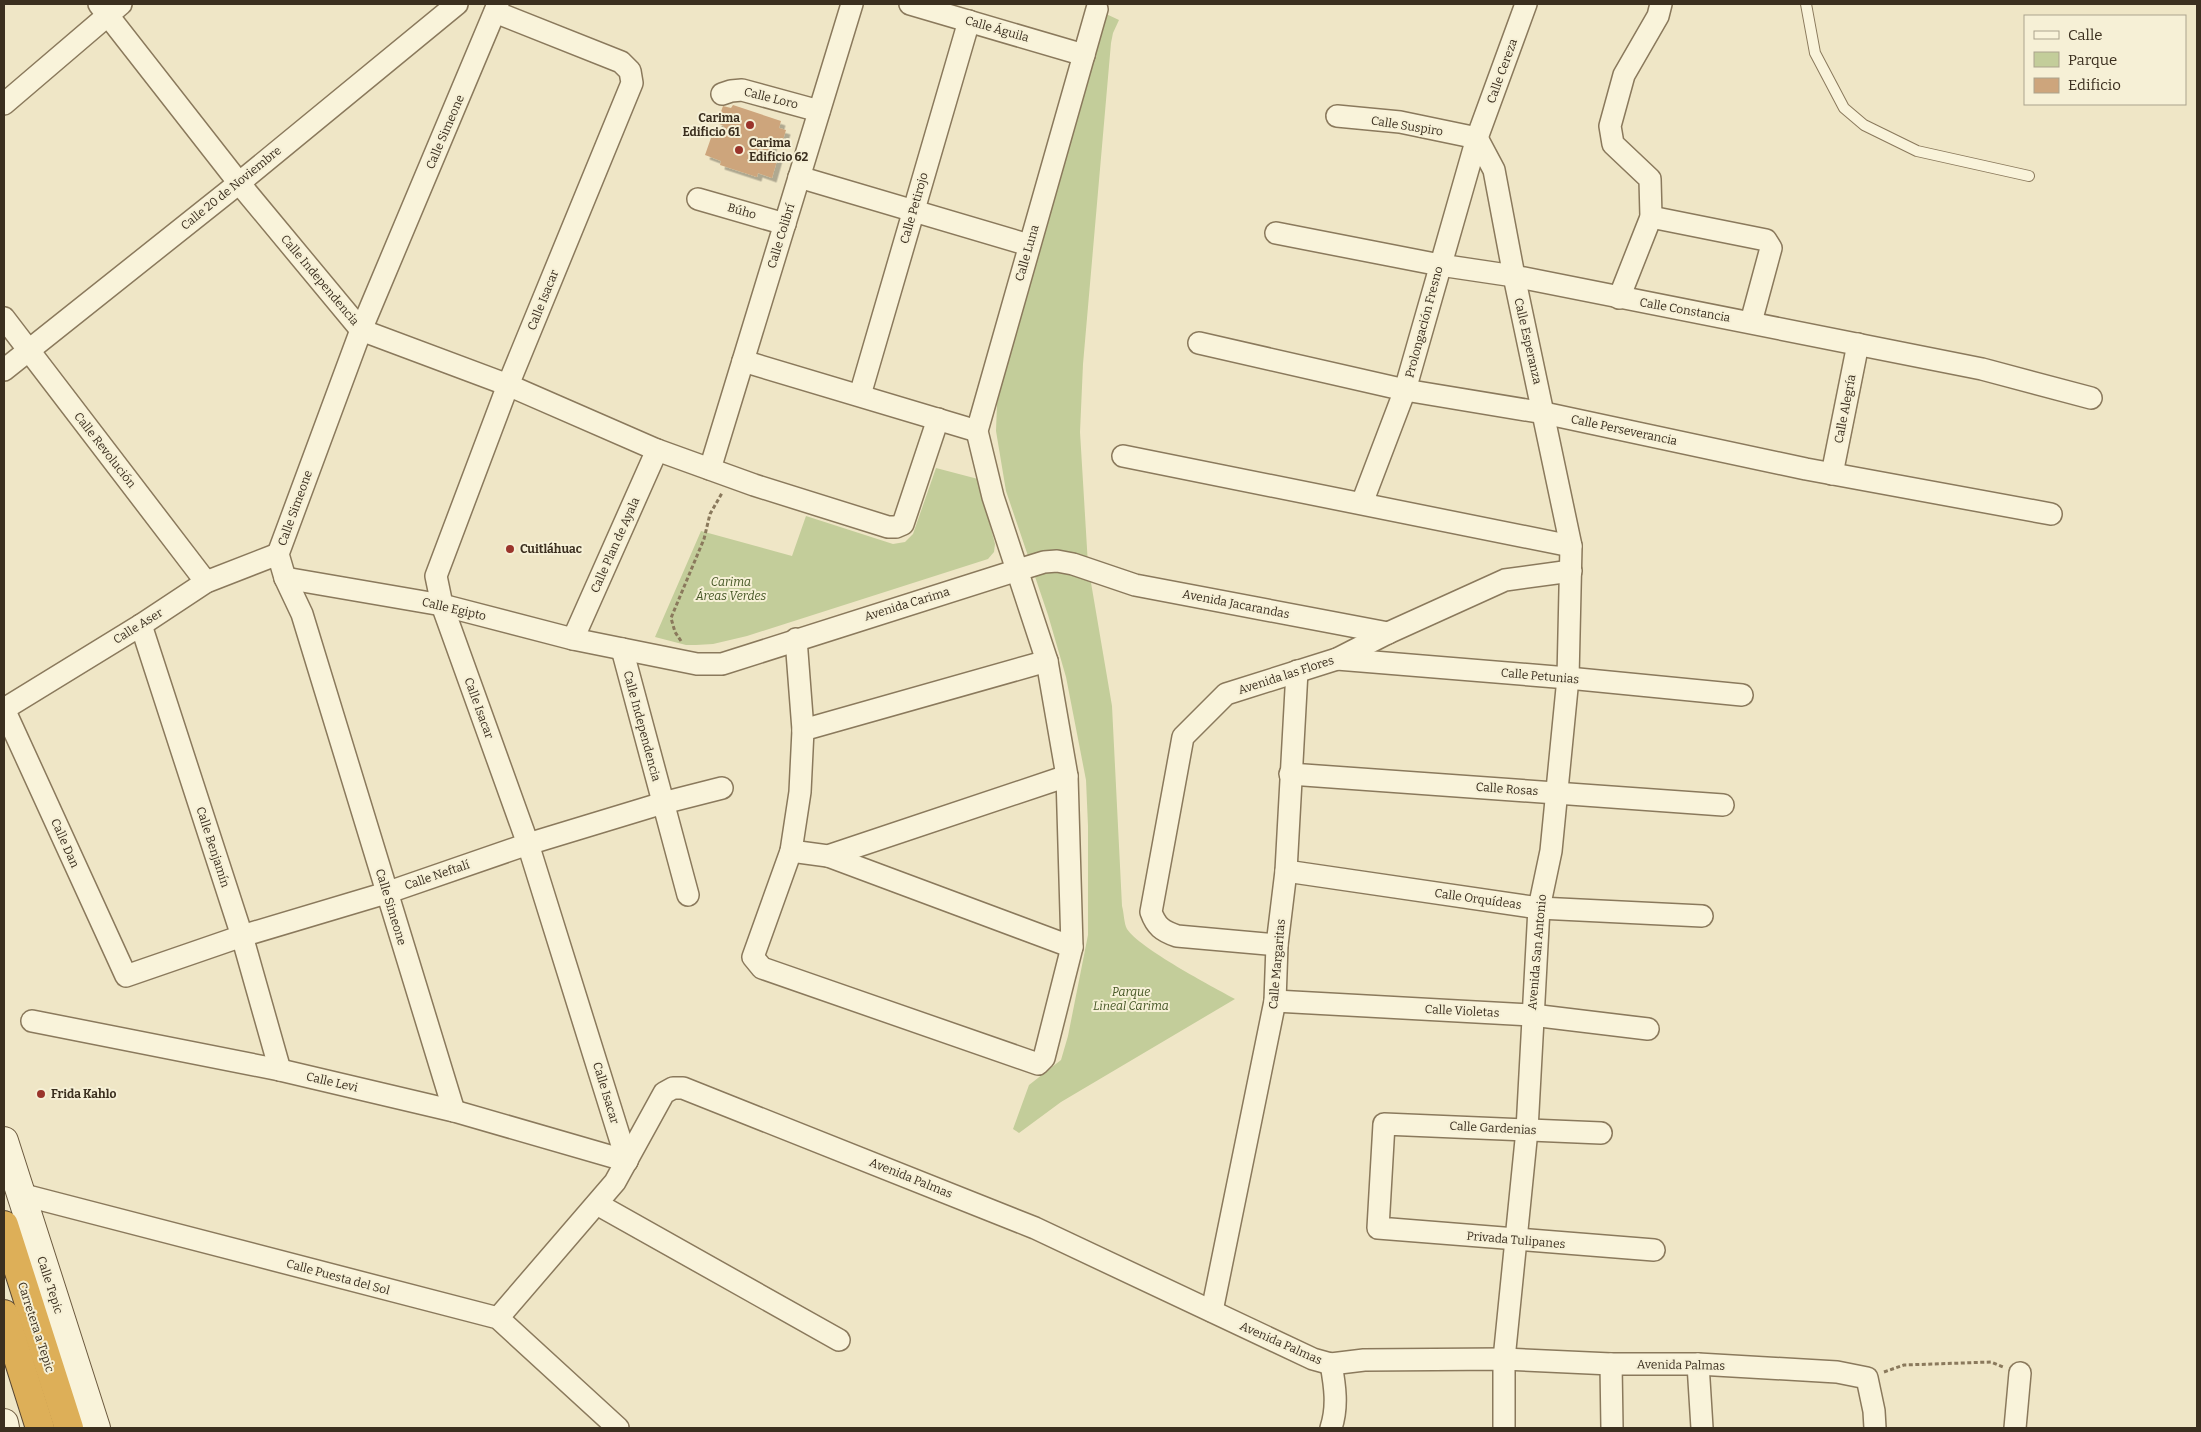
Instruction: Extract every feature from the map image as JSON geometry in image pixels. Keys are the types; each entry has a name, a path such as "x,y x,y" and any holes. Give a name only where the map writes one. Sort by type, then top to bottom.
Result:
{"highway":[{"name":"Carretera a Tepic","path":"4,1224 69,1428"},
{"path":"4,1314 40,1428"}],"main road":[{"name":"Calle Tepic","path":"4,1141 96,1428"},
{"path":"4,1423 5,1428"}],"street":[{"name":"Calle 20 de Noviembre","path":"4,370 239,183 457,4"},
{"name":"Calle Colibrí","path":"719,472 743,360 852,4"},
{"name":"Calle Águila","path":"910,4 1084,55"},
{"name":"Calle Cereza","path":"1477,138 1526,4"},
{"path":"1619,298 1651,217 1650,179 1613,144 1610,126 1624,74 1658,16 1661,4"},
{"name":"Calle Independencia","path":"109,7 239,183 361,330 508,385 657,450 868,521 896,527 903,524 938,419"},
{"path":"4,104 109,7"},
{"name":"Calle Isacar","path":"497,8 621,62 630,71 632,83 508,385 436,576 442,605 528,844 627,1161"},
{"name":"Calle Simeone","path":"454,1111 302,614 278,554 361,330 497,8"},
{"name":"Calle Luna","path":"977,431 1097,9"},
{"name":"Calle Petirojo","path":"860,395 969,21"},
{"name":"Calle Loro","path":"722,94 731,90 748,91 819,111"},
{"name":"Calle Suspiro","path":"1337,116 1400,122 1477,138"},
{"name":"Prolongación Fresno","path":"1362,503 1405,390 1477,138"},
{"name":"Calle Esperanza","path":"1477,138 1494,170 1514,276 1571,546"},
{"path":"799,177 1029,245"},
{"name":"Búho","path":"698,199 785,224"},
{"path":"1651,217 1766,240 1770,248 1751,322"},
{"name":"Calle Constancia","path":"1276,233 1440,265 1514,276 1619,298 1751,322 1982,369 2091,398"},
{"name":"Calle Revolución","path":"4,318 206,582"},
{"name":"Calle Perseverancia","path":"1198,343 1405,390 1544,413 1832,474 2050,514"},
{"name":"Calle Alegría","path":"1832,474 1858,344"},
{"path":"743,360 977,431 994,497 1047,661 1067,776 1072,947 1044,1058 1038,1064 762,968 753,957 790,851 800,792 803,730 796,639"},
{"name":"Calle Plan de Ayala","path":"572,639 657,450"},
{"path":"1123,456 1571,546"},
{"name":"Avenida San Antonio","path":"1504,1428 1504,1359 1527,1130 1539,908 1551,851 1568,678 1571,546"},
{"name":"Calle Aser","path":"4,709 141,625 206,582 278,554"},
{"name":"Avenida Jacarandas","path":"1018,570 1044,562 1057,561 1086,568 1135,585 1388,633"},
{"name":"Avenida Carima","path":"680,661 697,664 722,664 1018,570"},
{"name":"Avenida las Flores","path":"1277,945 1177,936 1163,932 1155,923 1151,912 1183,737 1226,694 1337,659 1388,633 1505,580 1570,571"},
{"name":"Calle Egipto","path":"286,578 442,605 572,639 680,661"},
{"name":"Calle Benjamín","path":"141,625 242,936 280,1070"},
{"name":"Calle Independencia","path":"622,649 688,896"},
{"name":"Calle Petunias","path":"1337,659 1568,678 1742,695"},
{"path":"803,730 1047,661"},
{"name":"Calle Margaritas","path":"1212,1311 1275,1002 1277,945 1286,871 1297,671"},
{"name":"Calle Dan","path":"4,709 126,976"},
{"name":"Calle Rosas","path":"1290,774 1723,805"},
{"path":"828,856 1067,776"},
{"name":"Calle Neftalí","path":"126,976 242,936 386,893 528,844 663,803 722,788"},
{"path":"790,851 828,856 1072,947"},
{"name":"Calle Orquídeas","path":"1286,871 1539,908 1702,916"},
{"name":"Calle Violetas","path":"1275,1002 1532,1015 1648,1029"},
{"name":"Calle Levi","path":"32,1021 280,1070 454,1111 627,1161"},
{"name":"Avenida Palmas","path":"627,1161 664,1093 673,1088 684,1088 1035,1228 1313,1359 1331,1364 1364,1360 1504,1359 1611,1364 1698,1364 1837,1372 1867,1378"},
{"name":"Calle Gardenias","path":"1378,1228 1384,1124 1601,1132"},
{"path":"498,1318 597,1204 615,1182 627,1161"},
{"name":"Calle Puesta del Sol","path":"20,1194 498,1318 618,1428"},
{"path":"597,1204 839,1340"},
{"name":"Privada Tulipanes","path":"1378,1228 1654,1250"},
{"path":"1331,1364 1336,1414 1331,1428"},
{"path":"1611,1364 1612,1428"},
{"path":"1698,1364 1702,1428"},
{"path":"2015,1428 2020,1373"},
{"path":"1867,1378 1874,1411 1875,1428"}],"lane":[{"path":"1806,4 1815,53 1844,108 1864,125 1917,151 2029,176"}],"path":[{"path":"680,661 683,643 675,632 671,618 704,539 719,472"},
{"path":"1867,1378 1904,1365 1981,1362 1991,1362 2020,1373"}],"green space":[{"name":"Parque Lineal Carima","path":"1104,13 1119,20 1111,43 1083,364 1080,432 1088,565 1112,706 1122,906 1126,927 1134,937 1177,967 1235,999 1061,1102 1019,1133 1013,1129 1029,1085 1061,1060 1068,1036 1088,935 1088,826 1086,780 1066,677 1048,615 1006,491 996,431 997,404 1009,350 1082,102"},
{"name":"Carima Áreas Verdes","path":"936,468 978,479 995,544 994,552 988,559 747,636 713,644 686,645 655,637 701,531 792,556 806,516 893,544 905,542 913,534"}],"building":[{"path":"733,105 781,121 779,128 786,130 782,143 774,140 770,154 778,157 772,178 758,173 757,177 720,165 721,161 705,155 712,135 719,138 724,126 717,123 723,106 731,108"}],"place":[{"name":"Carima Edificio 61","path":"750,125"},
{"name":"Carima Edificio 62","path":"739,150"},
{"name":"Cuitláhuac","path":"510,549"},
{"name":"Frida Kahlo","path":"41,1094"}]}
